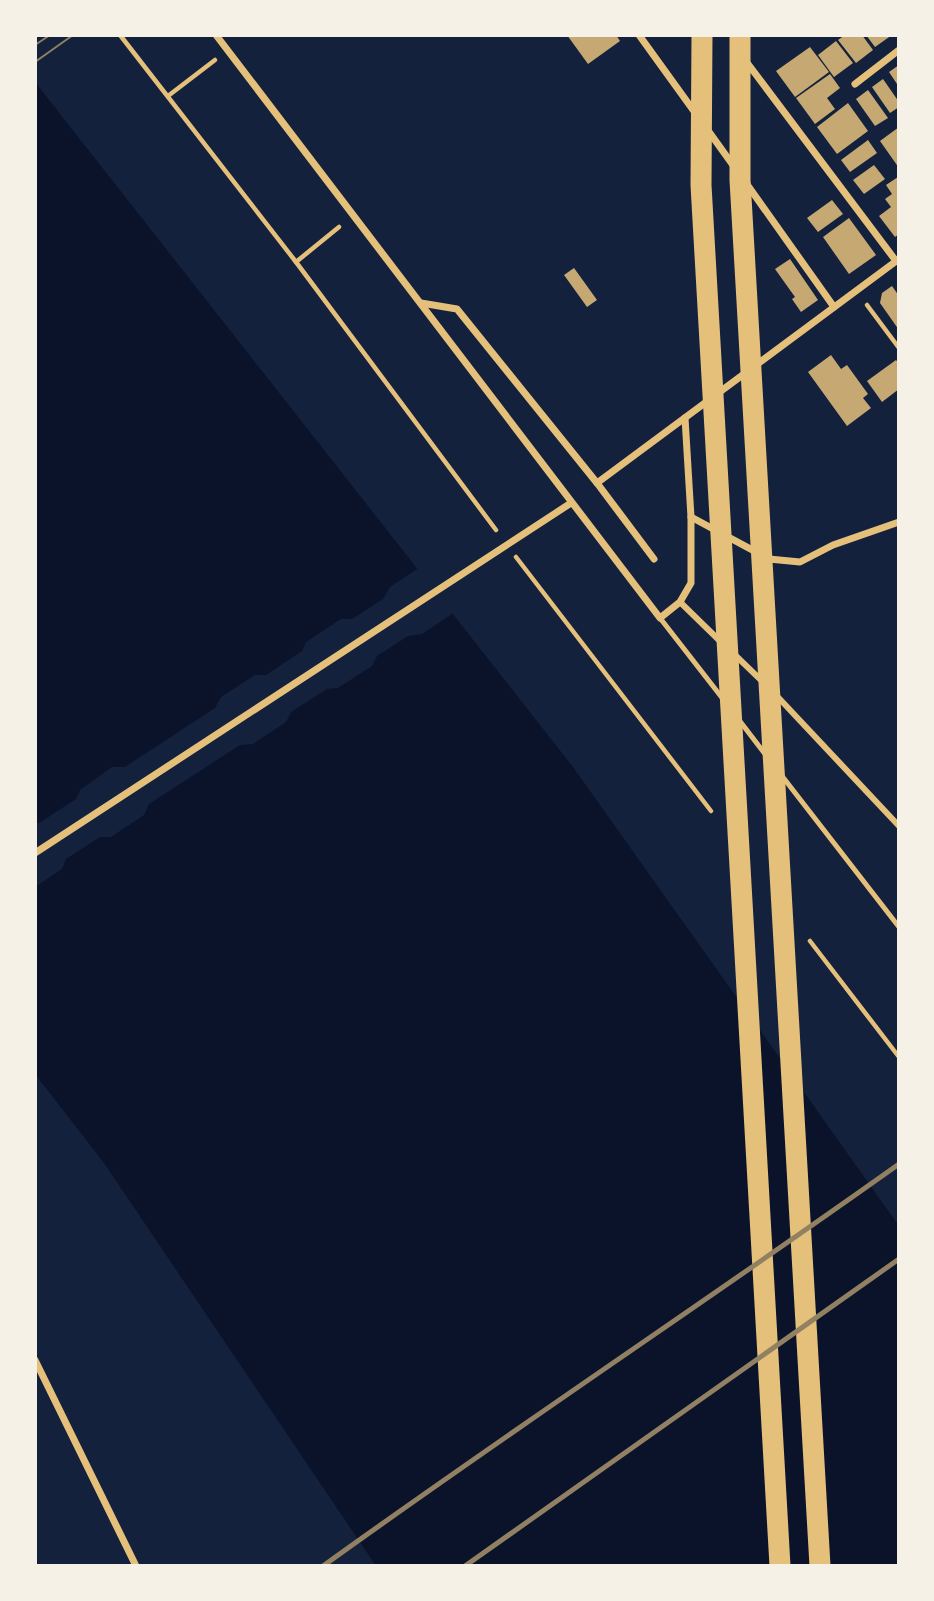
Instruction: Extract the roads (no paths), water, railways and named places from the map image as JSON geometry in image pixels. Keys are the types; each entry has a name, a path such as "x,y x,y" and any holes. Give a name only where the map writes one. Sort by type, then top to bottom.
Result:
{"highway":[{"path":"702,35 701,185 780,1566"},
{"path":"737,40 740,180 820,1566"}],"street":[{"path":"216,35 660,618 680,602 691,583 691,517 685,418"},
{"path":"639,35 834,306"},
{"path":"597,483 898,260 737,40"},
{"path":"855,84 899,50"},
{"path":"421,303 457,309 597,483 654,559"},
{"path":"757,364 769,559 772,690"},
{"path":"35,853 571,503"},
{"path":"691,517 769,559 800,562 833,545 899,522"},
{"path":"680,602 772,690 899,826"},
{"path":"35,1360 136,1566"}],"lane":[{"path":"660,618 899,927"}],"water":[{"path":"35,82 573,767 899,1226 899,1566 376,1566 104,1163 35,1074"}],"tram line":[{"path":"35,45 50,35"},
{"path":"35,62 73,35"}],"railway":[{"path":"323,1566 899,1164"},
{"path":"465,1566 899,1259"}]}
